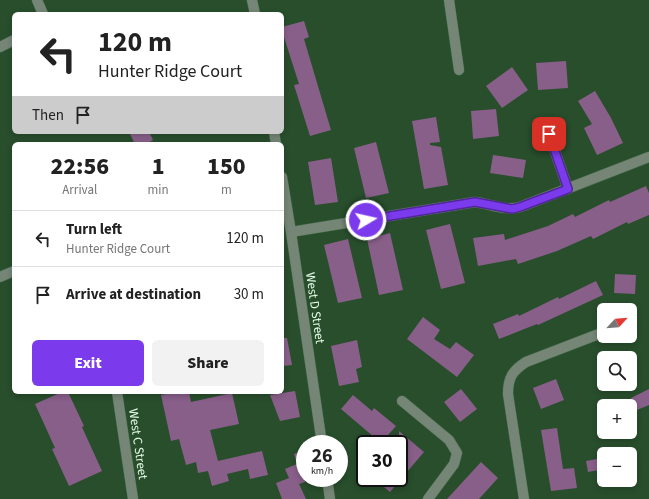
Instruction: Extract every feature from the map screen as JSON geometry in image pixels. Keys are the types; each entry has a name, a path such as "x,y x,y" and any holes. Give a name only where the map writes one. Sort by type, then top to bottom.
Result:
{"street":[{"path":"37,0 42,12"},
{"path":"252,0 255,12"},
{"path":"450,0 459,70"},
{"path":"0,47 12,41"},
{"path":"549,134 568,189"},
{"path":"291,232 475,202 512,209 649,157"},
{"name":"West D Street","path":"284,189 321,435"},
{"path":"0,277 12,273"},
{"path":"524,499 508,394 508,384 512,374 516,368 526,362 597,335"},
{"name":"West C Street","path":"117,394 133,499"},
{"path":"402,401 449,440 457,453 454,464 428,499"},
{"path":"328,487 330,499"}],"building":[{"path":"304,21 309,37 304,39 331,130 310,136 294,85 299,84 284,37 284,26"},
{"path":"566,61 568,88 538,90 536,63"},
{"path":"512,67 528,90 502,108 486,86"},
{"path":"595,91 611,118 623,143 597,155 584,128 592,124 578,101"},
{"path":"496,109 499,136 473,139 471,111"},
{"path":"436,117 440,142 430,143 430,145 441,147 448,185 424,189 412,121"},
{"path":"130,134 150,134 153,140 150,142 134,142"},
{"path":"376,142 389,193 366,198 354,148"},
{"path":"493,155 526,160 523,178 490,173"},
{"path":"331,158 338,202 315,205 308,162"},
{"path":"646,186 649,193 649,215 628,224 627,222 593,239 591,236 557,251 518,264 516,259 478,266 473,238 504,234 505,240 548,226 573,214 575,217 609,200 610,202"},
{"path":"450,224 465,283 441,289 426,230"},
{"path":"390,233 403,290 379,295 367,239"},
{"path":"348,239 362,298 338,303 324,245"},
{"path":"615,274 636,275 635,294 614,293"},
{"path":"596,281 603,295 538,325 537,324 499,339 493,324 518,314 519,316"},
{"path":"423,317 440,330 434,339 450,349 456,342 474,355 457,377 407,339"},
{"path":"284,338 287,338 292,365 284,366"},
{"path":"357,340 362,367 356,369 359,382 339,386 331,346"},
{"path":"556,379 564,400 541,409 533,388"},
{"path":"461,389 477,409 460,422 444,402"},
{"path":"649,389 649,405 637,410 637,399 631,398"},
{"path":"295,391 300,417 280,421 270,395 284,394"},
{"path":"58,394 69,394 84,426 82,427 102,471 69,486 52,449 55,448 35,404"},
{"path":"189,394 191,402 232,394 239,424 210,430 218,461 262,451 268,475 250,479 248,469 227,474 229,481 212,486 208,471 198,473 196,462 186,465 179,439 171,441 161,395"},
{"path":"353,395 372,411 374,408 396,426 388,435 372,435 341,409"},
{"path":"557,428 563,469 574,468 577,488 551,491 541,430"},
{"path":"408,439 424,452 408,471"},
{"path":"597,459 597,470 588,472 586,461"},
{"path":"481,462 498,478 479,499 447,499"},
{"path":"296,464 296,487 300,487 306,499 282,499 276,483 289,478 285,469"},
{"path":"384,487 394,487 390,492"}],"route":[{"path":"366,220 475,202 512,209 568,189 549,134"}]}
